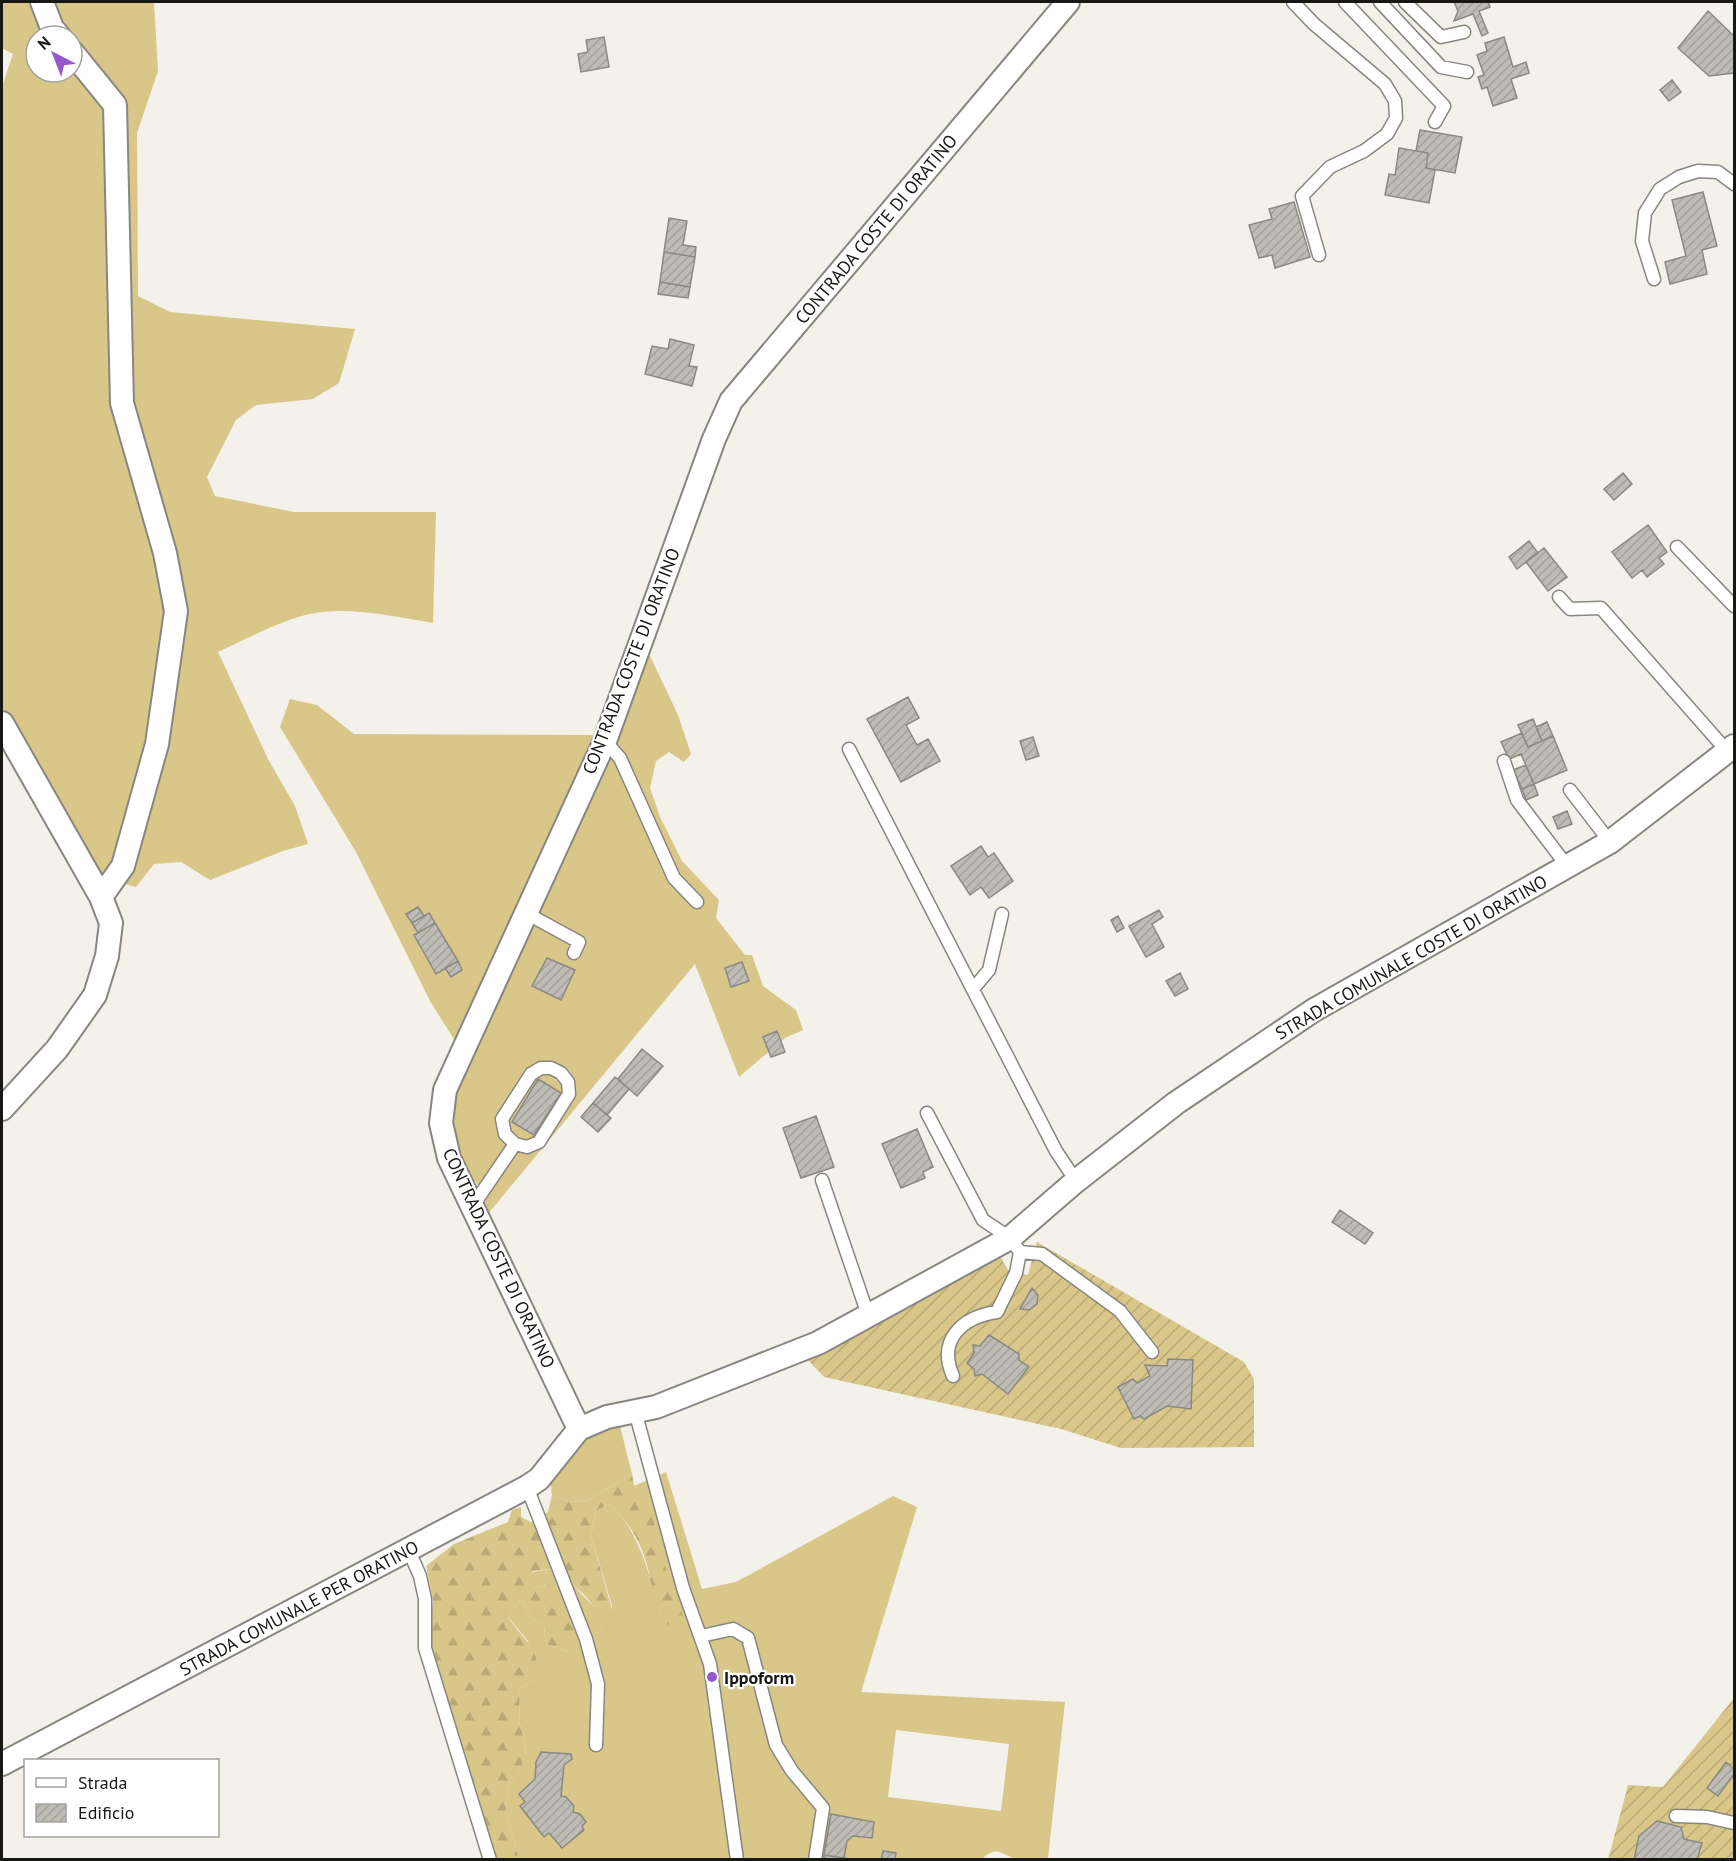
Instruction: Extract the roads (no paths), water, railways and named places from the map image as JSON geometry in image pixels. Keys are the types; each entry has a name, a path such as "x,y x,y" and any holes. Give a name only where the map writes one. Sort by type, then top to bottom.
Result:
{"street":[{"path":"42,2 50,24"},
{"name":"CONTRADA COSTE DI ORATINO","path":"579,1429 449,1158 441,1123 445,1090 605,741 714,440 731,401 1068,2"},
{"path":"84,67 115,105 122,403 165,553 176,611 158,744 123,866 102,897"},
{"path":"2,723 102,897 111,923 107,956 95,995 57,1049 2,1109"},
{"name":"STRADA COMUNALE COSTE DI ORATINO","path":"579,1429 607,1417 656,1407 818,1343 868,1315 1015,1245 1076,1181 1176,1103 1314,1010 1610,842 1731,749"},
{"name":"STRADA COMUNALE PER ORATINO","path":"2,1764 527,1487 539,1479 579,1429"}],"lane":[{"path":"1293,2 1314,24 1385,84 1395,101 1396,118 1387,134 1364,151 1330,167 1302,196 1319,255"},
{"path":"1345,2 1444,106 1435,122"},
{"path":"1380,2 1441,67 1467,72"},
{"path":"1405,2 1441,37 1464,32"},
{"path":"1654,279 1642,241 1645,213 1660,189 1678,177 1698,171 1718,172 1734,184"},
{"path":"1677,547 1734,606"},
{"path":"1558,597 1570,609 1601,608 1731,749"},
{"path":"605,741 620,758 674,879 697,902"},
{"path":"849,749 1056,1151 1076,1181"},
{"path":"1503,761 1517,800 1567,866"},
{"path":"1570,790 1610,842"},
{"path":"526,913 579,942 574,954"},
{"path":"973,989 989,970 1002,914"},
{"path":"542,1068 551,1068 561,1073 568,1082 569,1094 539,1142 527,1147 515,1144 505,1134 502,1119 531,1074 542,1068"},
{"path":"927,1113 983,1220 1015,1245 1042,1254 1120,1311 1152,1352"},
{"path":"472,1207 515,1144"},
{"path":"822,1180 868,1315"},
{"path":"952,1376 948,1365 951,1339 960,1326 979,1315 997,1312 1016,1273 1015,1245"},
{"path":"635,1412 683,1588 710,1664 737,1860"},
{"path":"527,1487 586,1639 598,1684 596,1745"},
{"path":"409,1551 420,1576 424,1599 425,1648 490,1860"},
{"path":"701,1636 733,1629 748,1638 776,1745 792,1771 823,1808 815,1860"},
{"path":"1676,1816 1707,1817 1734,1823"}],"place":[{"name":"Ippoform","path":"712,1677"}]}
